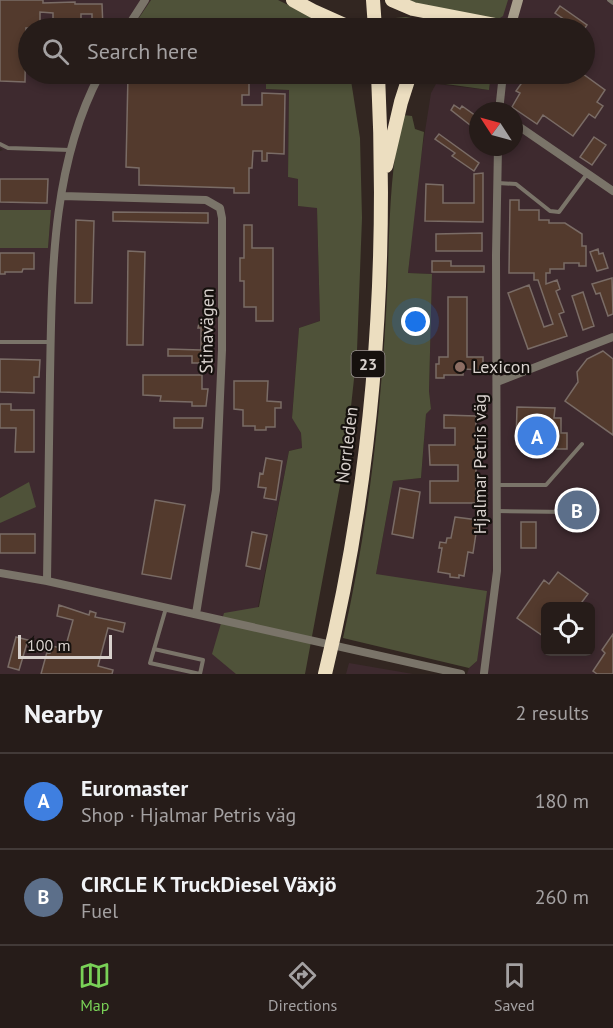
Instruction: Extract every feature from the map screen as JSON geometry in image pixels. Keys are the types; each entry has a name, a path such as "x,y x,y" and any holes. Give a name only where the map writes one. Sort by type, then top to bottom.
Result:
{"highway":[{"path":"293,0 329,18"},
{"path":"368,0 369,18"},
{"path":"373,0 374,18"},
{"path":"392,0 413,9 459,18"},
{"name":"Norrleden","path":"319,674 350,517 368,358 373,293 375,189 371,84"},
{"name":"Norrleden","path":"325,674 352,541 369,416 381,261 382,189 378,84"},
{"path":"382,189 407,84"}],"street":[{"path":"133,18 145,0"},
{"path":"513,18 518,0"},
{"path":"47,581 54,240 71,150 87,100 95,84"},
{"path":"500,102 502,84"},
{"path":"523,129 613,191"},
{"name":"Hjalmar Petris väg","path":"484,673 496,571 498,156"},
{"name":"Stinavägen","path":"62,196 206,200 219,207 222,218 222,350 216,490 196,614"},
{"path":"497,382 613,337"},
{"path":"0,573 166,607 461,674"}],"lane":[{"path":"609,0 613,3"},
{"path":"0,144 8,148 71,150"},
{"path":"497,182 516,184 550,211 559,212 587,174"},
{"path":"0,342 51,342"},
{"path":"496,484 546,485 582,444"},
{"path":"496,511 568,512"},
{"path":"154,649 203,660 200,674 150,663 154,649 166,607"}],"shaded area":[{"path":"0,0 151,0 139,18 18,18 18,84 266,84 266,89 289,90 288,177 298,179 298,206 317,207 320,321 299,328 292,417 301,433 302,448 289,451 258,607 236,674 0,674 0,523 29,483 0,498 0,248 48,248 51,210 0,210 0,151 3,150 0,148"},
{"path":"454,0 613,0 613,674 467,674 469,668 477,661 376,574 393,481 421,478 426,414 431,409 429,391 432,274 408,273 418,176 431,93 436,84 489,90 490,84 595,84 595,18 500,18 501,13"},
{"path":"349,663 413,674 346,674"}],"green space":[{"path":"151,0 278,0 315,18 139,18"},
{"path":"408,0 508,0 503,16 500,18 487,18 413,3"},
{"path":"266,84 352,84 360,138 362,218 357,351 346,453 305,674 236,674 212,654 224,613 259,607 289,451 302,448 301,433 292,418 299,328 320,321 317,208 298,206 298,179 288,177 289,90 266,89"},
{"path":"446,84 490,84 489,90"},
{"path":"403,115 412,116 415,129 424,132 408,273 432,274 429,391 431,409 426,414 421,478 393,481 376,574 487,591 477,661 469,668 343,638 366,518 376,436 386,314 394,163"},
{"path":"0,210 51,210 48,248 0,248"},
{"path":"29,482 36,507 0,523 0,498"}],"building":[{"path":"0,0 102,4 103,18 92,18 92,14 81,14 81,18 53,18 53,13 40,12 40,18 18,18 18,82 0,81"},
{"path":"560,6 577,18 562,18 555,13"},
{"path":"595,83 605,90 597,102 603,106 595,118 589,114 573,136 543,115 537,124 523,114 523,102 515,102 520,93 516,91 521,84"},
{"path":"128,84 249,84 249,95 242,95 242,105 262,105 262,93 285,94 284,154 267,153 267,161 262,161 262,151 253,151 252,168 249,168 249,193 234,193 234,188 139,185 139,168 126,167"},
{"path":"454,105 460,109 462,106 469,111 469,124 451,110"},
{"path":"439,134 479,163 474,171 452,156 455,153 435,139"},
{"path":"594,137 606,145 592,165 580,157"},
{"path":"483,173 483,222 425,221 426,184 443,185 443,203 474,203 474,174"},
{"path":"0,179 48,179 47,203 0,202"},
{"path":"510,200 519,200 519,210 539,210 539,220 549,220 549,223 565,223 582,234 582,246 586,246 586,266 579,266 579,263 564,263 564,269 550,269 550,273 546,273 546,284 557,280 560,289 556,291 564,312 559,314 567,336 528,349 508,293 529,285 544,327 553,324 538,280 534,280 534,273 509,273"},
{"path":"113,212 208,213 208,223 113,221"},
{"path":"76,220 94,221 92,303 75,303"},
{"path":"244,225 252,225 252,248 273,248 273,321 256,321 256,307 244,307 244,281 240,281 240,258 244,258"},
{"path":"482,233 482,251 436,251 436,234"},
{"path":"598,249 599,254 603,253 608,268 597,271 590,252"},
{"path":"128,251 145,252 143,345 127,345"},
{"path":"0,253 34,253 34,269 0,274"},
{"path":"432,261 451,261 451,266 484,266 484,272 432,272"},
{"path":"612,278 613,314 608,316 600,293 596,294 592,284"},
{"path":"583,292 594,326 583,330 572,296"},
{"path":"448,297 467,297 467,357 483,357 483,370 463,369 463,375 444,375 444,378 436,378 436,364 439,364 439,357 448,357"},
{"path":"199,323 209,323 209,354 202,353 201,363 192,363 192,356 168,356 168,349 201,350"},
{"path":"603,351 613,359 613,435 565,401 578,382 577,372 587,359"},
{"path":"0,359 40,360 39,377 34,377 34,393 0,392"},
{"path":"143,375 202,375 202,389 208,389 206,406 192,406 192,402 160,401 161,396 143,395"},
{"path":"234,381 268,381 267,401 281,402 281,408 275,408 275,427 255,430 255,426 243,426 243,410 234,409"},
{"path":"0,404 11,404 11,410 34,410 34,452 15,452 16,428 0,428"},
{"path":"517,407 555,408 554,418 561,418 561,433 567,433 567,449 554,449 554,445 516,444"},
{"path":"444,415 476,416 476,503 430,503 430,481 458,481 458,465 430,465 429,445 455,445 455,428 444,428"},
{"path":"174,418 203,418 202,428 174,428"},
{"path":"266,458 282,461 276,500 264,498 266,488 258,487"},
{"path":"400,488 420,492 413,538 392,534"},
{"path":"155,500 185,505 171,579 142,574"},
{"path":"455,517 478,520 473,553 468,552 464,576 459,575 459,578 438,572 442,548 439,548 440,542 446,543 447,538 451,538"},
{"path":"521,522 536,522 536,548 521,548"},
{"path":"252,532 267,535 260,569 246,566"},
{"path":"0,534 35,534 35,553 0,553"},
{"path":"558,572 588,594 582,602 541,602 541,635 517,618 544,580 549,584"},
{"path":"59,605 89,615 90,611 96,613 95,617 125,623 123,632 108,628 98,666 113,670 112,674 41,674 47,652 50,653 52,646 65,649 73,620 57,616"},
{"path":"613,634 613,674 597,674 593,671 605,653 602,650"},
{"path":"16,637 28,640 19,670 8,667"}],"place":[{"name":"Lexicon","path":"460,367"},
{"name":"Euromaster","path":"537,436"},
{"name":"CIRCLE K TruckDiesel Växjö","path":"577,510"}]}
